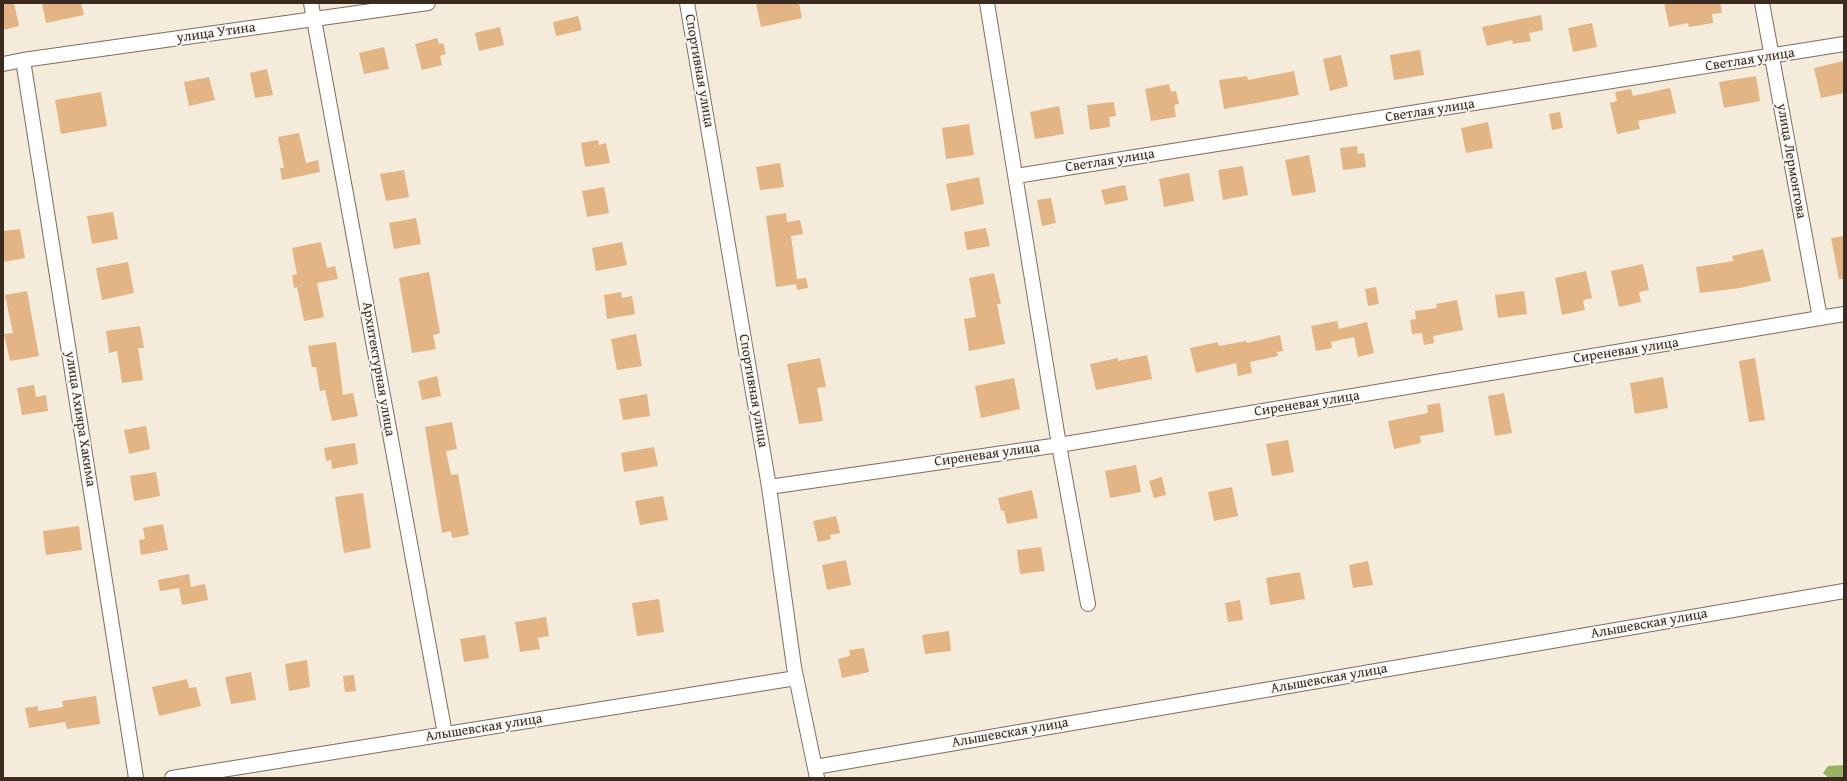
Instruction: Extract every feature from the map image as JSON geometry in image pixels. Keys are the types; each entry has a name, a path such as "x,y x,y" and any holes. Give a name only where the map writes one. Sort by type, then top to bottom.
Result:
{"street":[{"name":"Архитектурная улица","path":"311,3 445,734"},
{"name":"улица Утина","path":"3,64 428,3"},
{"name":"Спортивная улица","path":"687,3 769,487 796,678 816,772"},
{"path":"987,3 1059,445 1088,604"},
{"name":"улица Лермонтова","path":"1762,3 1820,318"},
{"name":"Светлая улица","path":"1016,176 1772,57 1844,44"},
{"name":"улица Ахияра Хакима","path":"23,60 136,778"},
{"name":"Сиреневая улица","path":"769,487 1059,445 1844,314"},
{"name":"Алышевская улица","path":"816,772 1844,591"},
{"name":"Алышевская улица","path":"172,778 796,678"}],"green space":[{"path":"1844,765 1844,778 1829,778 1823,773 1828,766"}],"building":[{"path":"3,3 14,3 19,26 3,30"},
{"path":"42,3 81,3 84,15 46,23"},
{"path":"756,3 799,3 802,18 761,27"},
{"path":"1664,3 1720,3 1722,13 1712,14 1713,23 1689,27 1688,23 1669,27"},
{"path":"1541,15 1543,30 1529,33 1531,41 1513,44 1512,40 1487,46 1482,27"},
{"path":"578,16 582,30 556,36 553,22"},
{"path":"1592,23 1597,47 1573,52 1568,28"},
{"path":"500,27 504,45 479,51 475,33"},
{"path":"437,38 439,44 443,43 446,54 440,56 442,65 422,70 415,44"},
{"path":"384,47 389,69 364,74 359,53"},
{"path":"1420,50 1424,75 1394,80 1390,55"},
{"path":"1341,55 1348,86 1330,91 1323,59"},
{"path":"1844,61 1844,93 1821,98 1814,68"},
{"path":"267,69 273,95 255,98 250,73"},
{"path":"1294,71 1299,95 1224,109 1219,80 1247,76 1248,80"},
{"path":"1756,76 1760,101 1724,108 1719,82"},
{"path":"209,77 215,100 189,106 184,82"},
{"path":"1169,84 1171,92 1176,91 1179,104 1174,105 1176,117 1151,121 1145,89"},
{"path":"1670,88 1676,113 1638,121 1640,129 1617,134 1610,103 1617,101 1615,92 1631,89 1633,96"},
{"path":"101,92 107,126 61,134 55,100"},
{"path":"1114,102 1116,116 1109,117 1110,127 1090,130 1087,105"},
{"path":"1059,106 1064,134 1035,139 1030,112"},
{"path":"1560,112 1563,128 1552,130 1549,114"},
{"path":"1488,122 1493,148 1466,153 1461,128"},
{"path":"969,124 974,155 946,159 942,128"},
{"path":"299,133 306,163 318,160 320,172 282,180 280,168 284,168 278,137"},
{"path":"598,140 599,145 606,143 610,163 585,167 581,143"},
{"path":"1357,146 1358,154 1364,153 1366,167 1343,170 1340,148"},
{"path":"1309,155 1316,192 1292,196 1285,160"},
{"path":"780,163 784,187 760,190 756,167"},
{"path":"1243,166 1248,195 1223,200 1218,170"},
{"path":"404,170 409,197 386,201 380,174"},
{"path":"1189,173 1194,201 1164,207 1159,179"},
{"path":"979,177 984,204 951,211 946,184"},
{"path":"1125,185 1128,200 1105,205 1101,190"},
{"path":"604,187 609,213 587,217 582,191"},
{"path":"1051,198 1056,223 1042,226 1037,200"},
{"path":"113,212 118,239 92,244 87,216"},
{"path":"786,213 787,222 800,220 803,234 791,236 797,279 806,278 808,288 797,290 796,284 776,287 766,216"},
{"path":"416,218 421,244 394,249 389,223"},
{"path":"986,228 990,246 967,250 964,232"},
{"path":"20,229 25,258 3,262 3,231"},
{"path":"1844,236 1844,279 1839,279 1831,238"},
{"path":"321,242 327,268 335,266 338,279 317,283 324,317 304,321 297,287 294,288 292,275 297,274 292,248"},
{"path":"622,242 627,265 596,271 592,248"},
{"path":"1763,249 1771,281 1740,288 1700,293 1696,267 1734,261 1732,256"},
{"path":"128,262 134,293 102,300 96,268"},
{"path":"1643,264 1649,290 1639,292 1641,302 1619,307 1611,271"},
{"path":"1586,271 1592,298 1583,300 1585,310 1562,315 1555,278"},
{"path":"429,272 440,333 433,335 436,349 412,353 399,278"},
{"path":"994,273 1001,304 997,304 1005,344 969,351 964,319 976,317 969,278"},
{"path":"1376,287 1379,304 1368,306 1365,289"},
{"path":"27,291 39,356 10,361 4,334 13,333 5,295"},
{"path":"1524,291 1527,314 1498,318 1495,295"},
{"path":"621,292 622,298 632,296 635,314 607,319 604,295"},
{"path":"1457,300 1463,330 1433,336 1434,343 1424,345 1422,333 1412,334 1410,320 1416,319 1415,311 1437,308 1436,304"},
{"path":"1337,321 1339,329 1367,322 1374,353 1358,357 1354,337 1331,342 1332,348 1316,351 1311,326"},
{"path":"140,326 144,348 138,348 143,380 122,383 117,351 109,353 106,331"},
{"path":"636,334 642,366 617,370 611,339"},
{"path":"1280,335 1283,351 1277,352 1278,356 1250,362 1252,373 1238,376 1236,363 1196,373 1190,348 1218,342 1219,346 1246,341 1247,343"},
{"path":"336,342 343,395 353,393 358,416 332,421 325,390 320,391 316,367 312,367 308,346"},
{"path":"1147,355 1152,379 1096,390 1090,364 1118,358 1118,361"},
{"path":"820,358 826,387 817,388 823,421 799,424 787,364"},
{"path":"1755,358 1765,420 1749,422 1739,361"},
{"path":"437,376 441,396 422,400 418,381"},
{"path":"1663,377 1668,408 1635,414 1630,383"},
{"path":"1014,378 1020,409 981,418 975,386"},
{"path":"34,385 36,397 46,395 48,411 22,415 17,388"},
{"path":"1504,393 1512,433 1495,436 1488,396"},
{"path":"647,394 650,416 623,420 619,399"},
{"path":"1440,403 1444,432 1420,436 1421,443 1394,449 1388,421 1428,413 1427,405"},
{"path":"452,422 457,449 446,451 451,475 458,474 469,535 452,538 451,531 442,533 425,427"},
{"path":"146,426 150,449 129,454 124,430"},
{"path":"1288,440 1294,472 1272,476 1266,444"},
{"path":"355,443 358,464 332,469 331,460 326,461 324,448"},
{"path":"654,447 658,466 624,472 621,453"},
{"path":"1136,465 1141,492 1110,498 1105,471"},
{"path":"156,472 160,496 134,501 130,476"},
{"path":"1162,477 1166,495 1154,498 1149,481"},
{"path":"1232,487 1238,516 1214,521 1208,492"},
{"path":"1032,490 1038,518 1007,524 1004,511 1001,511 998,498"},
{"path":"363,493 371,548 344,553 335,497"},
{"path":"663,496 668,520 640,525 635,501"},
{"path":"836,516 840,533 830,535 831,539 818,542 813,521"},
{"path":"163,524 168,550 141,555 139,540 145,539 143,528"},
{"path":"79,526 82,550 46,555 43,531"},
{"path":"1041,547 1045,571 1020,574 1017,550"},
{"path":"846,560 851,585 827,590 822,565"},
{"path":"1368,561 1373,585 1353,588 1349,565"},
{"path":"1300,572 1305,599 1270,605 1266,578"},
{"path":"189,574 191,587 205,584 208,600 182,605 179,588 160,591 158,580"},
{"path":"659,599 664,632 637,636 632,603"},
{"path":"1240,600 1243,620 1228,622 1225,603"},
{"path":"546,617 549,636 538,638 540,649 520,652 515,622"},
{"path":"949,631 951,651 925,654 922,635"},
{"path":"485,635 489,658 464,662 460,639"},
{"path":"864,648 869,672 842,678 838,659 850,656 849,650"},
{"path":"307,660 310,687 289,691 285,664"},
{"path":"251,672 256,700 231,704 225,677"},
{"path":"354,675 356,691 345,692 343,676"},
{"path":"187,679 189,688 196,687 201,706 159,716 152,687"},
{"path":"96,696 100,724 67,729 65,722 29,728 25,708 38,706 38,711 63,707 62,701"}]}
